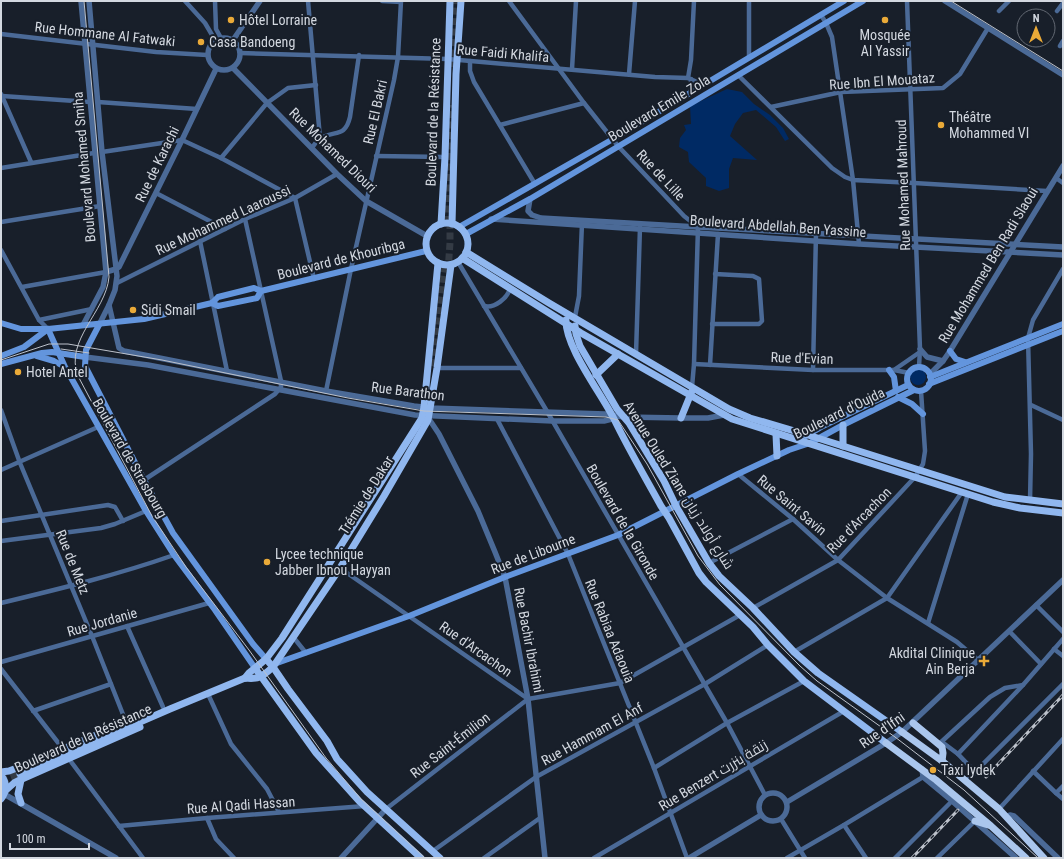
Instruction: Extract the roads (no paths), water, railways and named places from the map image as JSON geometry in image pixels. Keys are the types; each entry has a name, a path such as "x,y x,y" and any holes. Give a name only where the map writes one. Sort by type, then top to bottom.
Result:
{"highway":[{"path":"913,723 940,743 943,749 942,760"},
{"name":"Avenue Ouled Ziane شارع أولاد زيان","path":"902,732 942,760 999,809 1044,858"},
{"path":"886,743 922,773 936,780 991,826 1026,858"},
{"path":"975,821 991,826"}],"main road":[{"name":"Boulevard de la Résistance","path":"441,224 445,157 450,1"},
{"name":"Boulevard de la Résistance","path":"452,224 457,60 461,1"},
{"name":"Boulevard Emile Zola","path":"460,227 613,139 844,1"},
{"name":"Boulevard Emile Zola","path":"466,234 490,219 530,199 863,1"},
{"path":"441,224 452,224 460,227 466,234 468,242 466,252 460,260 451,265 443,265 431,258 426,251 425,243 427,236 433,228 441,224"},
{"name":"Boulevard de Khouribga","path":"1,323 21,329 48,329 144,319 212,302 218,297 254,288 261,291 426,251"},
{"path":"466,252 729,409 750,418 1005,497 1063,504"},
{"path":"460,260 724,415 776,434 810,443 965,493 1020,508 1063,513"},
{"name":"Boulevard de la Résistance","path":"245,678 254,680 262,677 275,665 340,568 395,478 427,417 438,263"},
{"name":"Boulevard de la Résistance","path":"427,407 437,368 451,265"},
{"name":"Boulevard de Khouribga","path":"212,302 218,306 257,298 261,291"},
{"name":"Avenue Ouled Ziane شارع أولاد زيان","path":"566,312 567,334 573,346 702,578 753,627 768,645 804,681 886,743"},
{"name":"Avenue Ouled Ziane شارع أولاد زيان","path":"575,318 575,328 580,346 596,375 664,481 676,506 709,563 724,582 753,608 794,652 818,673 902,732"},
{"path":"1,364 46,353 58,352 85,357 88,343 99,324"},
{"path":"929,384 930,375 925,369 919,367 912,369 907,377 908,384 914,390 924,389 929,384 972,363 1028,341 1063,324"},
{"path":"1,356 24,348 48,329"},
{"name":"Boulevard de Strasbourg","path":"48,329 65,367 146,511 174,555 255,668"},
{"path":"1028,341 1063,331"},
{"path":"950,351 956,359 972,363"},
{"path":"596,375 618,354"},
{"path":"33,356 54,360 65,367"},
{"name":"Boulevard de Strasbourg","path":"85,357 85,366 173,533 253,644 266,659"},
{"path":"930,375 965,362"},
{"path":"891,370 894,377 896,391"},
{"name":"Boulevard d'Oujda","path":"789,450 822,426 908,384"},
{"path":"681,418 692,387"},
{"name":"Boulevard d'Oujda","path":"789,450 810,443 914,390"},
{"path":"898,397 912,404 923,414"},
{"name":"Boulevard de la Résistance","path":"1,774 126,722 208,694 245,678 248,673 266,659 282,638 427,417"},
{"path":"843,425 843,446"},
{"path":"776,434 777,456"},
{"name":"Trémie de Dakar","path":"282,638 299,617 412,441 296,627 292,640"},
{"name":"Rue de Libourne","path":"275,665 409,616 505,577 618,535 738,474 789,450"},
{"path":"266,659 275,665 288,690 327,741 337,759 367,792 440,858"},
{"path":"255,668 316,753 365,806 421,858"},
{"name":"Boulevard de la Résistance","path":"3,794 20,777 69,759 169,714 166,708"},
{"path":"21,803 18,794 20,777 166,708"},
{"path":"1,774 5,782 3,794"}],"street":[{"name":"Boulevard Mohamed Smiha","path":"81,1 106,272 103,288 83,325"},
{"name":"Boulevard Mohamed Smiha","path":"88,1 102,152 116,269 117,283 110,305"},
{"path":"185,1 218,39"},
{"path":"215,1 216,29 218,39"},
{"path":"233,40 260,1"},
{"path":"308,1 320,138"},
{"path":"382,1 401,2"},
{"name":"Rue de Lille","path":"509,1 584,103 618,146 698,230"},
{"path":"572,69 576,1"},
{"path":"630,74 635,1"},
{"path":"691,92 690,78 694,1"},
{"path":"749,1 749,58"},
{"name":"Rue Mohamed Mahroud","path":"907,1 917,247 920,350 919,367"},
{"path":"945,1 1063,75"},
{"path":"999,11 1009,1"},
{"name":"Rue El Bakri","path":"326,390 376,156 390,102 398,57 401,2"},
{"path":"1057,11 1063,3"},
{"path":"821,15 832,37 841,92 859,244"},
{"name":"Rue Ibn El Mouataz","path":"771,107 841,92 943,88 960,74 988,28"},
{"name":"Rue Hommane Al Fatwaki","path":"1,34 92,43 156,52 207,56"},
{"path":"227,38 233,40 238,46 240,53 238,62 233,68 224,70 216,69 210,63 207,56 209,47 218,39 227,38"},
{"path":"1060,46 1063,42"},
{"name":"Rue Faidi Khalifa","path":"240,53 359,55 448,59 690,78 704,84"},
{"path":"312,148 320,138 337,134 347,126 350,117 359,55"},
{"path":"470,61 470,70 474,82 535,184"},
{"name":"Rue Mohamed Diouri","path":"233,68 337,174 366,201 427,236"},
{"name":"Rue de Karachi","path":"116,269 156,193 216,69"},
{"path":"738,75 832,168 844,177 852,180 1047,191"},
{"path":"221,158 267,103 288,88 316,85"},
{"path":"31,162 1,95 90,102"},
{"path":"98,102 197,109"},
{"path":"500,125 584,103"},
{"path":"102,152 182,140 221,158 295,198 314,279"},
{"path":"1,168 94,153"},
{"path":"376,156 445,157"},
{"name":"Rue Mohammed Ben Radi Slaoui","path":"930,375 950,351 1063,166"},
{"name":"Rue Mohammed Laaroussi","path":"117,283 245,219 295,198 337,174"},
{"path":"1056,178 1063,183"},
{"path":"156,193 225,229"},
{"name":"Boulevard Abdellah Ben Yassine","path":"530,199 528,210 534,216 582,222 698,230 816,233 1063,247"},
{"path":"1,222 100,206"},
{"path":"144,480 275,394 282,384 245,219"},
{"name":"Boulevard Abdellah Ben Yassine","path":"490,219 582,222"},
{"path":"575,318 578,296 582,222"},
{"path":"636,354 640,226"},
{"path":"692,387 698,230"},
{"name":"Boulevard Abdellah Ben Yassine","path":"698,230 718,234 815,241 1063,255"},
{"path":"813,370 816,233"},
{"path":"710,365 718,234"},
{"path":"200,241 227,371"},
{"path":"987,242 987,250"},
{"name":"Boulevard de Strasbourg","path":"1,250 39,320 48,329"},
{"path":"114,254 124,255"},
{"name":"Boulevard de la Gironde","path":"460,260 484,306 548,413 727,723 765,795"},
{"path":"22,287 116,269"},
{"path":"1030,500 1031,405 1028,341 1033,320 1063,269"},
{"path":"712,324 752,325 759,324 762,321 759,279 753,276 715,274"},
{"path":"484,306 490,307 495,305 507,295 510,288"},
{"path":"110,305 114,323"},
{"path":"99,324 110,305"},
{"path":"39,320 92,309"},
{"name":"Rue Barathon","path":"114,323 117,344 121,350 326,390 427,407 612,417"},
{"path":"891,370 920,350 927,357 943,361"},
{"path":"85,357 148,365 427,417 604,421 612,417 708,418 724,415"},
{"name":"Rue d'Evian","path":"694,364 813,370 891,370 909,373"},
{"path":"437,368 521,368"},
{"path":"920,470 923,464 925,451 921,390"},
{"path":"1031,405 1063,420"},
{"name":"Rue de Metz","path":"1,410 20,463 126,722"},
{"name":"Rue Bachir Ibrahimi","path":"427,417 439,434 478,511 505,577 528,699 545,858"},
{"name":"Rue Rabiaa Adaouia","path":"497,419 568,554 654,768 688,858"},
{"path":"1,470 20,463 98,427"},
{"name":"Rue d'Arcachon","path":"753,608 838,560 915,478 920,470"},
{"name":"Rue Saint Savin","path":"738,474 793,519 838,560 887,598 957,642 978,660"},
{"path":"794,652 887,598 965,493"},
{"path":"928,623 965,493"},
{"path":"1,521 111,505 116,508 123,521"},
{"path":"1,541 101,528 123,521 146,511"},
{"path":"709,563 793,519"},
{"path":"1,603 71,586 174,555"},
{"name":"Rue d'Arcachon","path":"340,568 528,699"},
{"name":"Rue d'Ifni","path":"787,802 902,732 1063,580"},
{"name":"Rue Jordanie","path":"1,662 209,602"},
{"path":"1036,605 1063,632"},
{"path":"528,699 620,683 740,615"},
{"path":"127,626 166,708"},
{"path":"1009,631 1041,664"},
{"path":"958,754 1023,685 1063,639"},
{"path":"292,640 306,653"},
{"name":"Rue Hammam El Anf","path":"433,851 536,777 704,684 768,645"},
{"path":"1054,649 1063,656"},
{"path":"1,669 63,749"},
{"path":"654,768 727,723 804,681"},
{"path":"33,711 111,684"},
{"path":"966,782 1063,684"},
{"path":"976,773 958,754 940,743 990,697 1005,688 1023,685"},
{"path":"208,694 231,744 267,789 279,812"},
{"name":"Rue Saint-Émilion","path":"386,809 528,699"},
{"name":"Rue Benzert زنقة بنزرت","path":"594,858 844,711"},
{"path":"999,809 1063,739"},
{"path":"69,759 143,858"},
{"path":"1033,771 1063,799"},
{"path":"787,858 844,825 922,773 1016,858"},
{"path":"1056,793 1063,786"},
{"path":"772,793 780,794 787,802 787,812 781,819 770,821 761,815 759,804 765,795 772,793"},
{"path":"3,794 116,858"},
{"path":"895,858 952,801"},
{"name":"Rue Al Qadi Hassan","path":"119,826 365,806"},
{"path":"341,858 377,817 386,809"},
{"path":"688,858 761,815"},
{"path":"1006,817 1010,815 1014,816 1058,858"},
{"path":"207,818 216,839 234,858"},
{"path":"484,858 540,818"},
{"path":"781,819 805,858"},
{"path":"945,858 939,856 975,821"},
{"path":"844,825 866,858"}],"tunnel":[{"path":"451,67 455,1"},
{"path":"447,223 450,105"},
{"path":"448,271 450,217"},
{"path":"431,366 444,263"},
{"path":"1,781 20,774"}],"tram line":[{"path":"84,1 109,277 101,302 87,326 77,350 75,363 78,376 152,516 186,567 249,650 326,758 361,799 425,858"},
{"path":"951,1 1063,71"},
{"path":"1,360 49,344 68,344 162,360 348,398 424,411 606,417 618,420 647,464 698,556 720,585 800,666 817,681 895,737 964,790 1038,858"},
{"path":"61,349 89,353"}],"railway":[{"path":"986,777 1063,695"},
{"path":"912,858 958,810"}],"place":[{"name":"Hôtel Lorraine","path":"231,20"},
{"name":"Mosquée Al Yassir","path":"885,20"},
{"name":"Casa Bandoeng","path":"201,42"},
{"name":"Théâtre Mohammed VI","path":"941,125"},
{"name":"Sidi Smail","path":"133,310"},
{"name":"Hotel Antel","path":"18,372"},
{"name":"Lycee technique Jabber Ibnou Hayyan","path":"267,562"},
{"name":"Akdital Clinique Ain Berja","path":"984,661"},
{"name":"Taxi lydek","path":"933,770"}]}
